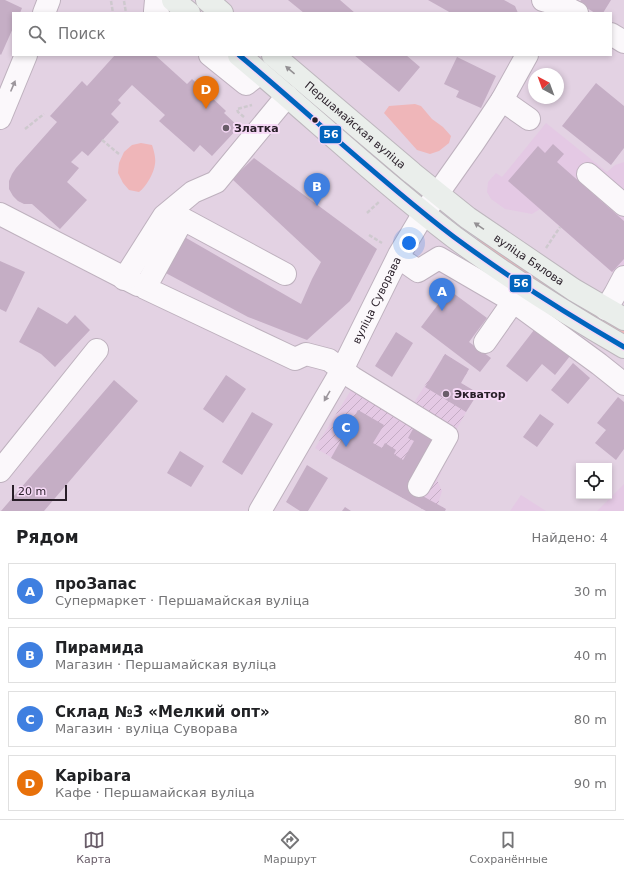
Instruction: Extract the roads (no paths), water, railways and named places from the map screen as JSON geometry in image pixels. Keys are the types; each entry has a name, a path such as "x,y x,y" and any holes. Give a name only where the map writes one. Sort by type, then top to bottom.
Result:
{"main road":[{"path":"173,0 188,12"},
{"path":"207,0 221,12"},
{"name":"Першамайская вуліца","path":"240,56 424,213"},
{"name":"Першамайская вуліца","path":"274,56 412,173 438,193"},
{"name":"вуліца Бялова","path":"438,193 468,218 574,290 615,314"},
{"path":"424,213 519,293 586,325 624,346"}],"street":[{"path":"44,12 49,0"},
{"path":"156,0 155,10 157,12"},
{"path":"552,4 575,12"},
{"path":"612,35 624,42"},
{"path":"0,118 26,56"},
{"path":"211,56 246,84 260,72"},
{"name":"вуліца Суворава","path":"260,511 342,370 399,255 424,213 502,100 526,56"},
{"path":"124,279 164,216 193,192 216,182 287,96"},
{"path":"502,100 529,119"},
{"path":"588,174 624,205"},
{"path":"0,214 124,279 295,359 306,354 329,360 353,378 447,436 419,486"},
{"path":"145,288 183,219 285,274"},
{"path":"408,264 418,271 439,258 519,293 593,360 624,384"},
{"path":"615,314 615,294 624,277"},
{"path":"485,342 519,293"},
{"path":"0,472 97,350"}],"place":[{"name":"Kapibara","path":"206,109"},
{"name":"Златка","path":"226,128"},
{"name":"Пирамида","path":"317,206"},
{"name":"проЗапас","path":"442,311"},
{"name":"Экватор","path":"446,394"},
{"name":"Склад №3 «Мелкий опт»","path":"346,447"}]}
